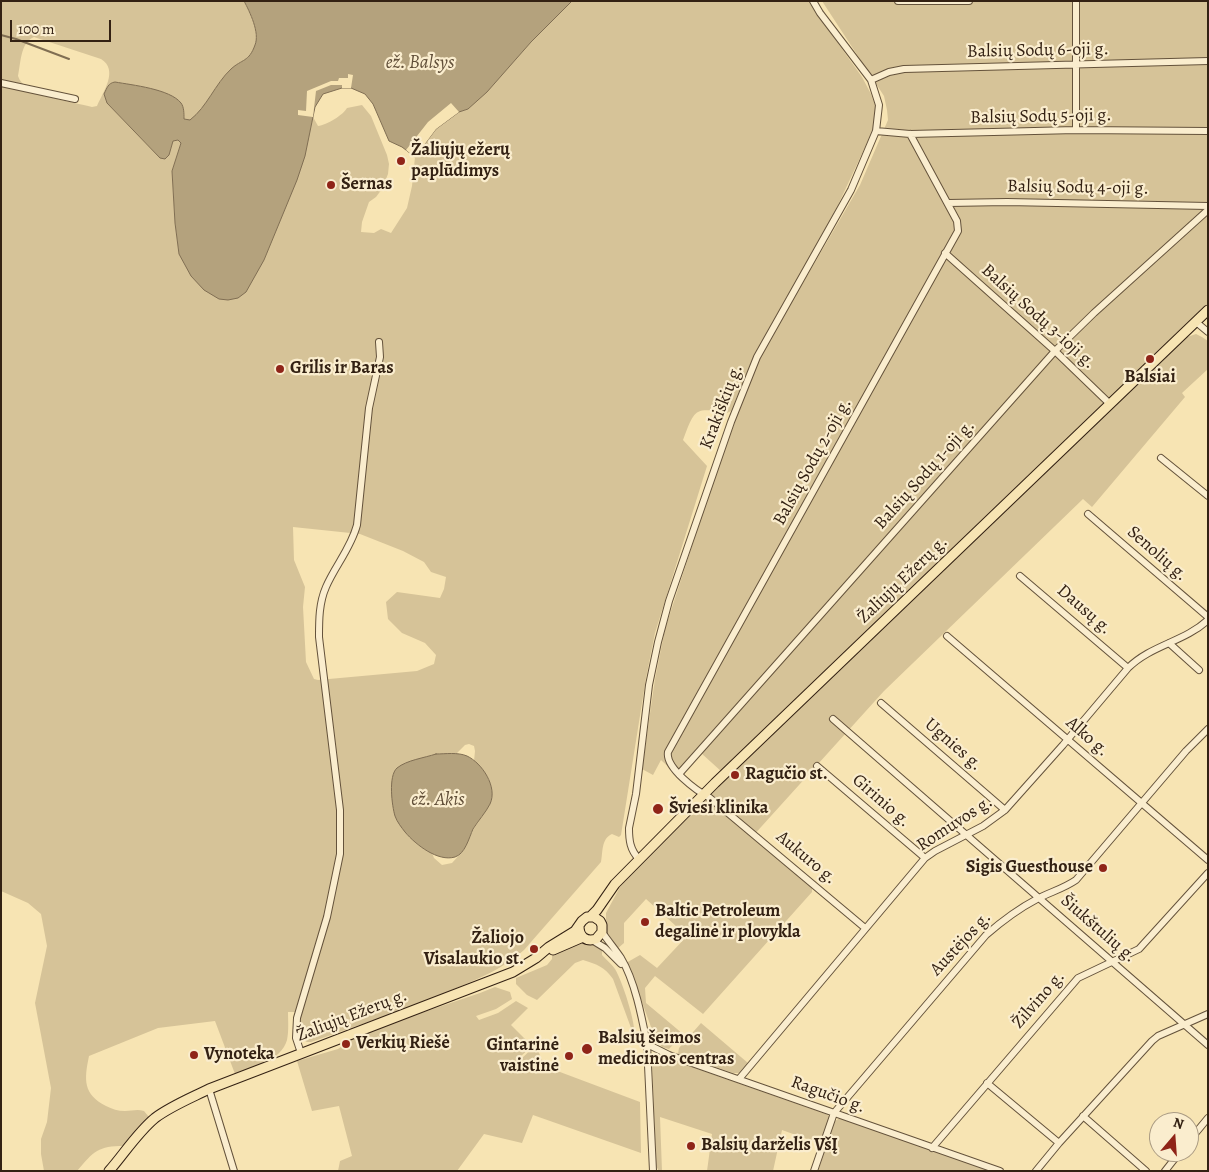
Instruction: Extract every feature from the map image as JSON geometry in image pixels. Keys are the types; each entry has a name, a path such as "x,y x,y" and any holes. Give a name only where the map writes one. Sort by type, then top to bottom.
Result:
{"main road":[{"name":"Žaliųjų Ežerų g.","path":"590,917 597,910 608,892 703,794 1208,310"},
{"name":"Žaliųjų Ežerų g.","path":"600,921 605,908 624,876"},
{"path":"590,917 600,921 603,929 600,936 592,940 583,938 580,933 580,926 584,919 590,917"},
{"name":"Žaliųjų Ežerų g.","path":"543,954 549,947 580,926"},
{"name":"Žaliųjų Ežerų g.","path":"109,1171 145,1128 155,1118 171,1108 209,1090 301,1053 513,972 543,954 583,938"}],"street":[{"name":"Krakiškių g.","path":"639,859 630,843 630,828 653,664 669,601 731,422 757,357 850,190 876,131 879,105 871,80 813,1"},
{"path":"898,1 970,1"},
{"path":"1076,1 1076,130"},
{"name":"Balsių Sodų 6-oji g.","path":"871,80 889,72 904,69 1208,61"},
{"path":"1,83 75,99"},
{"name":"Balsių Sodų 5-oji g.","path":"876,131 910,134 1076,130 1208,131"},
{"name":"Balsių Sodų 2-oji g.","path":"703,794 679,774 668,761 668,752 959,227 958,221 910,134"},
{"name":"Balsių Sodų 4-oji g.","path":"948,203 1007,202 1208,208"},
{"name":"Balsių Sodų 1-oji g.","path":"679,774 1056,351 1094,313 1208,208"},
{"name":"Balsių Sodų 3-ioji g.","path":"946,253 1056,351 1110,404"},
{"path":"1196,322 1208,332"},
{"path":"301,1053 296,1038 297,1018 327,917 340,854 340,810 319,637 320,613 326,588 353,538 357,525 369,408 380,357 379,342"},
{"path":"1161,458 1208,496"},
{"name":"Senolių g.","path":"1088,514 1208,618"},
{"name":"Dausų g.","path":"1020,576 1128,668"},
{"name":"Romuvos g.","path":"739,1079 925,858 934,851 993,820 1005,810 1138,658 1197,630 1208,618"},
{"name":"Alko g.","path":"947,636 1208,860"},
{"path":"1169,643 1199,670"},
{"name":"Ugnies g.","path":"881,703 1005,810"},
{"name":"Šiukštulių g.","path":"833,719 1208,1045"},
{"name":"Austėjos g.","path":"834,1113 986,935 1012,913 1039,898 1065,888 1076,880 1208,728"},
{"name":"Girinio g.","path":"817,766 925,858"},
{"name":"Aukuro g.","path":"703,794 866,928"},
{"name":"Žilvino g.","path":"932,1148 1078,978 1139,949 1208,873"},
{"path":"602,932 620,956 626,969 633,988 647,1044 653,1171"},
{"path":"592,940 605,948 626,969"},
{"path":"1036,1171 1083,1116 1152,1041 1208,1014"},
{"name":"Ragučio g.","path":"647,1044 669,1055 1000,1171"},
{"path":"987,1083 1059,1143"},
{"path":"209,1090 232,1170"},
{"path":"814,1171 834,1113"},
{"path":"1083,1116 1146,1171"},
{"path":"1199,1129 1208,1118"}],"shaded area":[{"path":"1,1 244,1 251,16 256,36 253,52 225,75 190,121 184,119 183,107 161,92 115,82 111,83 106,89 107,103 160,158 169,155 173,141 178,140 181,143 172,171 179,254 264,260 304,155 313,117 318,126 330,122 347,108 362,105 371,116 389,164 388,174 382,189 369,202 362,222 361,232 374,233 381,229 391,233 407,208 412,186 415,157 436,129 459,112 468,109 572,1 808,1 862,77 871,94 876,107 874,128 831,220 750,365 731,411 727,413 702,411 693,416 690,422 683,440 707,466 655,633 621,835 619,837 612,834 608,836 603,846 601,862 524,950 499,968 473,981 401,1010 311,1042 300,1038 298,1027 302,1012 288,1012 287,1040 279,1053 258,1066 235,1074 215,1021 158,1028 89,1056 86,1079 89,1091 93,1096 113,1109 122,1111 141,1110 149,1117 124,1146 108,1147 97,1151 77,1171 44,1171 41,1139 47,1122 51,1088 35,1003 47,946 41,914 28,903 1,891","holes":["34,37 101,59 106,64 109,69 108,81 97,106 92,107 50,97 29,89 22,83 18,76 22,54 26,44","293,527 360,534 403,551 424,562 431,572 446,577 440,598 397,592 386,602 388,619 402,633 425,643 436,655 434,664 417,671 314,679 306,662 303,607 305,587 294,560","465,745 474,746 474,761 489,779 490,804 473,830 463,851 452,863 442,865 434,858 432,853 418,845 406,833 396,818 436,754 456,754"]},
{"path":"822,1 1208,1 1208,303 722,772 701,753 678,776 661,760 653,775 642,769 655,679 665,629 706,503 751,377 764,350 860,185 888,120 884,96"},
{"path":"1196,334 1208,341 1208,369 1182,393 1185,397 1092,507 1083,499 884,691 752,837 812,887 812,892 703,1014 655,976 645,988 646,1003 683,1034 669,1049 662,1047 655,1038 630,969 626,963 640,955 657,968 687,936 646,899 624,923 624,943 617,949 606,935 606,913 620,887 636,868 700,804 1076,441 1187,337"},
{"path":"579,941 602,947 602,955 615,969 628,1003 634,1036 613,979 607,972 596,965 583,960 575,963 537,1000 527,995 516,984 516,978 547,965 552,956 564,947"},
{"path":"495,987 510,992 512,999 496,1009 476,1016 479,1020 498,1013 516,1001 528,1008 511,1025 532,1046 520,1057 521,1059 536,1045 544,1066 640,1102 641,1153 533,1115 522,1143 484,1134 457,1171 338,1171 340,1161 352,1156 339,1106 312,1111 297,1061 338,1049 362,1033"},
{"path":"701,1023 748,1063 739,1073 733,1073 678,1054 679,1048"},
{"path":"655,1054 826,1114 830,1119 821,1144 782,1130 773,1171 707,1171 712,1134 660,1117 662,1171 659,1171 656,1166 652,1060 652,1056"},
{"path":"840,1118 991,1171 818,1171 835,1121"}],"water":[{"name":"ež. Balsys","path":"244,1 572,1 531,42 487,92 468,109 459,112 436,129 415,157 402,147 389,141 373,104 365,94 351,88 342,88 323,94 315,107 305,156 297,180 264,260 246,292 238,298 228,300 219,299 204,290 191,276 179,254 172,171 181,143 178,140 173,141 169,155 165,159 160,158 107,103 104,94 109,85 115,82 160,91 176,98 183,108 184,119 190,120 201,109 225,75 253,51 256,40 255,29"},
{"name":"ež. Akis","path":"436,754 460,754 473,759 487,776 492,790 490,804 473,829 464,849 455,857 448,858 435,855 421,847 405,832 397,820 394,811 392,777 394,772 401,765"}],"pier":[{"path":"348,74 353,75 351,88 342,88 342,85 331,85 316,91 313,117 298,115 298,110 306,111 307,91 331,81 338,81 339,78 348,78"},
{"path":"451,103 459,112 436,129 415,157 406,150 428,122"}],"waterway":[{"path":"1,35 69,59"}],"place":[{"name":"Žaliųjų ežerų paplūdimys","path":"401,161"},
{"name":"Šernas","path":"331,185"},
{"name":"Balsiai","path":"1150,359"},
{"name":"Grilis ir Baras","path":"280,369"},
{"name":"Ragučio st.","path":"735,775"},
{"name":"Šviesi klinika","path":"658,809"},
{"name":"Sigis Guesthouse","path":"1103,868"},
{"name":"Baltic Petroleum degalinė ir plovykla","path":"645,922"},
{"name":"Žaliojo Visalaukio st.","path":"534,949"},
{"name":"Verkių Riešė","path":"346,1044"},
{"name":"Balsių šeimos medicinos centras","path":"587,1049"},
{"name":"Vynoteka","path":"194,1055"},
{"name":"Gintarinė vaistinė","path":"569,1056"},
{"name":"Balsių darželis VšĮ","path":"691,1146"}]}
